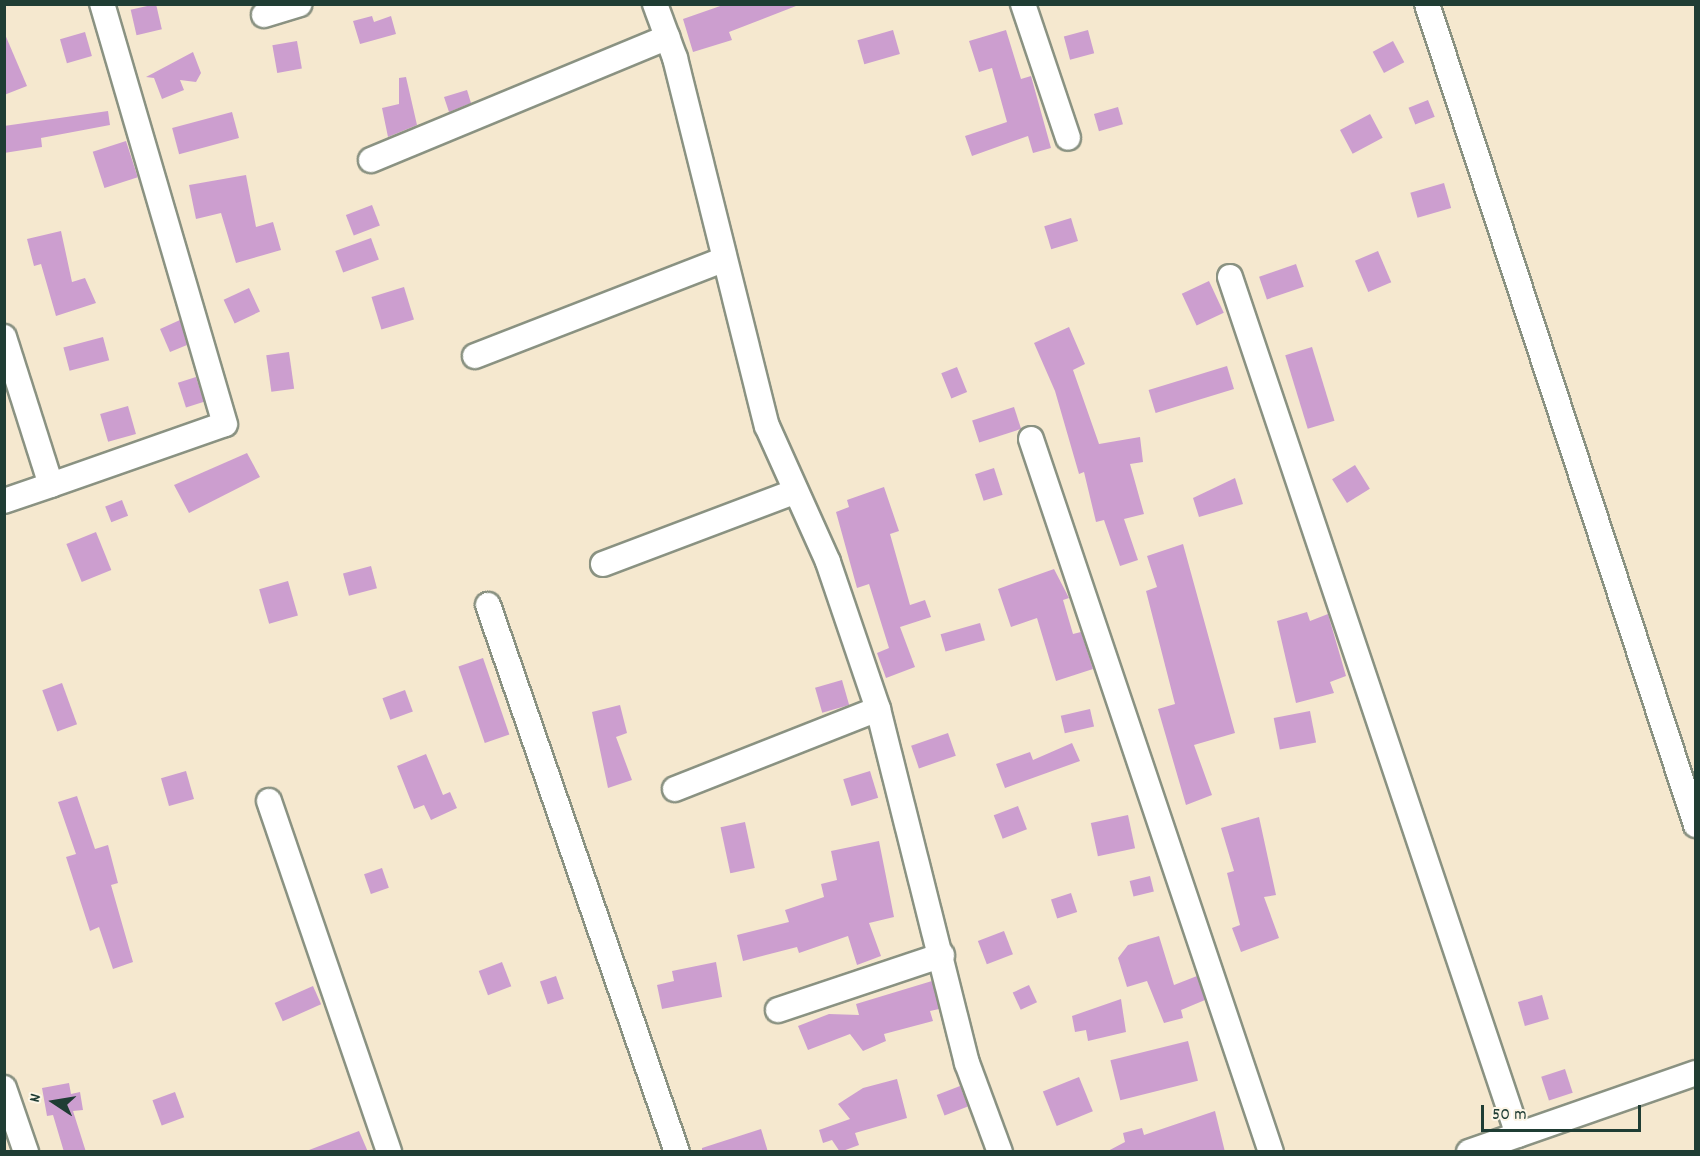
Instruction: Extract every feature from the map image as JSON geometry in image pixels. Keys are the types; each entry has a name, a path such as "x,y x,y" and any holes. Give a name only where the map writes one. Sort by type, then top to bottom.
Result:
{"street":[{"path":"4,501 225,424 102,4"},
{"path":"264,15 299,4"},
{"path":"655,4 668,37 767,426 828,562 878,709 942,955 967,1063 1000,1152"},
{"path":"1023,4 1068,138"},
{"path":"1427,4 1695,825"},
{"path":"371,160 668,37"},
{"path":"475,356 723,260"},
{"path":"1230,278 1518,1134"},
{"path":"4,337 51,485"},
{"path":"1031,440 1271,1152"},
{"path":"603,564 796,491"},
{"path":"488,605 676,1152"},
{"path":"675,789 878,709"},
{"path":"269,801 389,1152"},
{"path":"778,1010 942,955"},
{"path":"1469,1152 1695,1073"},
{"path":"4,1088 26,1152"}],"building":[{"path":"156,4 162,29 137,35 131,10"},
{"path":"726,4 796,4 796,6 729,32 732,40 693,52 683,19"},
{"path":"372,16 374,22 391,16 396,34 360,44 353,21"},
{"path":"893,30 900,54 864,64 857,40"},
{"path":"1006,30 1021,79 1031,76 1051,148 1033,153 1028,136 972,156 965,136 1007,122 992,68 979,72 969,41"},
{"path":"1088,30 1094,53 1070,60 1064,36"},
{"path":"4,32 27,86 4,95"},
{"path":"85,32 92,56 67,63 60,39"},
{"path":"297,41 302,69 277,73 272,45"},
{"path":"1393,41 1404,62 1384,73 1373,52"},
{"path":"193,52 201,73 196,82 180,80 184,90 162,99 154,78 146,77"},
{"path":"406,77 417,125 388,137 382,108 399,104 399,78"},
{"path":"467,90 471,103 449,112 444,97"},
{"path":"1428,100 1435,117 1415,125 1409,108"},
{"path":"1118,107 1123,124 1099,131 1094,114"},
{"path":"108,111 110,125 41,138 42,147 4,153 4,126"},
{"path":"232,112 239,138 179,154 172,128"},
{"path":"1370,114 1383,138 1353,154 1340,130"},
{"path":"126,141 138,177 104,188 93,152"},
{"path":"246,175 256,227 273,222 281,250 236,263 221,213 196,219 189,185"},
{"path":"1444,183 1451,208 1418,218 1410,193"},
{"path":"372,205 380,226 354,236 346,215"},
{"path":"1071,218 1078,241 1051,249 1044,226"},
{"path":"61,231 72,282 85,278 96,303 56,316 41,264 34,266 27,239"},
{"path":"371,238 379,260 343,273 335,251"},
{"path":"1378,251 1391,282 1368,292 1355,261"},
{"path":"1296,264 1304,287 1267,299 1259,277"},
{"path":"1209,281 1224,313 1197,325 1182,294"},
{"path":"404,287 414,320 381,329 371,297"},
{"path":"249,288 260,312 235,323 224,300"},
{"path":"180,320 187,345 170,352 160,329"},
{"path":"1069,327 1085,364 1073,370 1099,444 1140,437 1143,462 1130,464 1144,514 1124,519 1138,560 1120,566 1104,520 1096,522 1084,472 1079,474 1055,391 1034,343"},
{"path":"103,337 109,360 70,371 63,348"},
{"path":"1312,347 1335,421 1308,429 1285,355"},
{"path":"289,352 294,389 271,392 266,355"},
{"path":"1227,366 1234,389 1156,413 1149,390"},
{"path":"957,367 967,392 951,398 941,373"},
{"path":"196,377 204,402 186,408 178,383"},
{"path":"128,406 136,434 108,442 100,414"},
{"path":"1014,407 1021,429 979,442 972,421"},
{"path":"247,453 260,477 189,513 174,485"},
{"path":"1355,465 1370,489 1347,503 1332,479"},
{"path":"994,468 1003,495 984,501 975,474"},
{"path":"1235,478 1243,504 1199,517 1193,498"},
{"path":"884,487 899,531 890,534 910,605 925,600 931,617 900,627 915,667 886,678 877,653 889,648 869,584 857,588 836,512 849,507 847,500"},
{"path":"122,500 128,516 111,522 105,506"},
{"path":"96,532 111,570 82,582 66,544"},
{"path":"1183,544 1235,733 1194,745 1212,795 1186,805 1158,709 1175,704 1146,591 1157,587 1147,556"},
{"path":"371,566 377,588 349,596 343,574"},
{"path":"1054,569 1069,598 1063,600 1073,634 1081,632 1093,669 1056,681 1037,618 1011,627 998,589"},
{"path":"288,581 298,616 269,624 259,589"},
{"path":"1307,612 1310,621 1328,614 1346,676 1330,682 1334,693 1296,703 1277,621"},
{"path":"980,623 985,640 946,652 941,634"},
{"path":"483,658 509,735 485,743 458,666"},
{"path":"842,680 849,705 822,713 815,688"},
{"path":"62,683 77,724 57,732 42,690"},
{"path":"405,690 413,712 390,720 382,698"},
{"path":"620,705 627,733 616,737 632,780 608,788 592,712"},
{"path":"1090,709 1094,727 1065,733 1061,716"},
{"path":"1310,711 1316,742 1280,749 1274,718"},
{"path":"948,733 956,756 919,768 911,746"},
{"path":"1072,743 1080,761 1005,788 996,764 1030,752 1033,760"},
{"path":"426,754 443,795 450,792 457,808 431,820 424,805 414,809 397,766"},
{"path":"186,771 194,799 169,806 161,778"},
{"path":"870,771 878,798 851,806 843,779"},
{"path":"77,796 95,849 108,845 118,883 111,885 133,962 113,969 99,927 90,931 66,857 76,854 58,802"},
{"path":"1018,806 1027,829 1003,839 994,815"},
{"path":"1128,815 1135,848 1098,856 1091,823"},
{"path":"1259,817 1276,895 1264,897 1279,938 1241,952 1232,928 1240,925 1227,873 1234,871 1221,828"},
{"path":"745,822 755,868 730,873 721,827"},
{"path":"879,841 894,917 869,923 881,956 857,965 848,936 799,953 797,947 743,961 737,935 789,922 785,910 824,897 821,884 837,880 831,851"},
{"path":"382,868 389,888 371,894 364,874"},
{"path":"1150,876 1154,892 1133,897 1130,881"},
{"path":"1071,893 1077,912 1057,919 1051,899"},
{"path":"1004,931 1013,954 987,964 978,941"},
{"path":"1159,936 1174,985 1197,976 1205,1000 1181,1010 1183,1018 1164,1023 1147,981 1127,987 1118,958 1128,945"},
{"path":"502,962 511,986 488,995 479,971"},
{"path":"716,962 722,997 662,1009 657,985 674,981 672,971"},
{"path":"556,976 564,999 548,1004 540,982"},
{"path":"932,981 939,1009 930,1011 933,1021 884,1034 886,1041 863,1051 850,1034 808,1050 798,1026 829,1014 859,1015 856,1004"},
{"path":"1029,985 1037,1002 1021,1010 1013,993"},
{"path":"313,986 321,1004 283,1021 275,1003"},
{"path":"1542,995 1549,1019 1525,1026 1518,1002"},
{"path":"1121,999 1126,1032 1088,1041 1086,1030 1075,1032 1072,1016"},
{"path":"1188,1041 1198,1081 1120,1100 1110,1060"},
{"path":"1565,1069 1573,1093 1549,1101 1541,1077"},
{"path":"1079,1077 1093,1111 1057,1126 1043,1092"},
{"path":"897,1079 907,1118 855,1133 859,1145 840,1152 832,1140 823,1143 819,1130 850,1119 838,1104 863,1088"},
{"path":"69,1083 71,1094 80,1092 83,1110 73,1111 86,1152 64,1152 53,1115 47,1116 42,1088"},
{"path":"960,1086 968,1107 945,1115 937,1095"},
{"path":"175,1092 184,1117 162,1126 152,1100"},
{"path":"1215,1111 1225,1152 1106,1152 1125,1142 1123,1133 1142,1128 1144,1135"},
{"path":"761,1129 768,1152 702,1152 702,1148"},
{"path":"359,1131 368,1152 310,1152 309,1150"}]}
